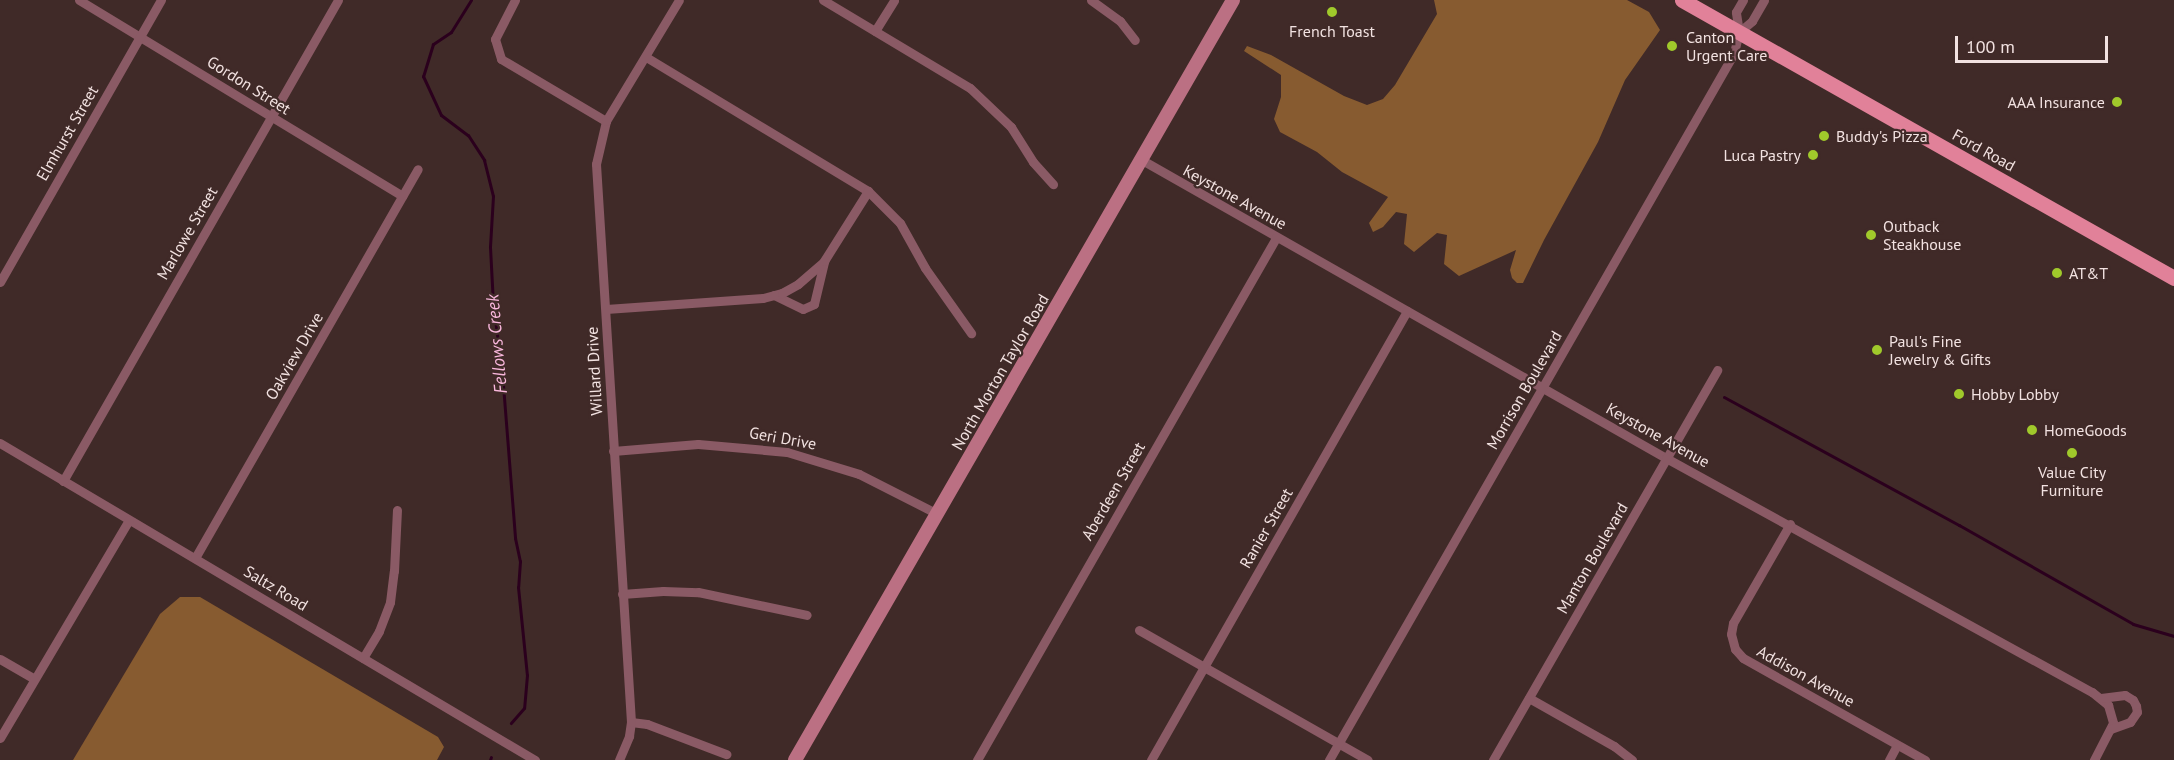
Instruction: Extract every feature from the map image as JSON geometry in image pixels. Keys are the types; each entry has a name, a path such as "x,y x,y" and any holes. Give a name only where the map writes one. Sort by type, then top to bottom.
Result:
{"main road":[{"name":"Ford Road","path":"1682,0 2174,278"}],"street":[{"name":"Gordon Street","path":"79,0 141,35 402,196"},
{"name":"Elmhurst Street","path":"0,282 161,0"},
{"name":"Marlowe Street","path":"63,481 338,0"},
{"path":"515,0 497,32 496,50 506,64 606,121"},
{"name":"Willard Drive","path":"619,760 629,736 631,722 596,171 606,121 679,0"},
{"path":"823,0 970,88 1011,127 1033,162 1053,184"},
{"path":"875,32 894,0"},
{"path":"1091,0 1120,21 1135,39"},
{"name":"North Morton Taylor Road","path":"795,760 1233,0"},
{"path":"1739,32 1736,12 1743,0"},
{"path":"1739,32 1752,21 1764,0"},
{"name":"Morrison Boulevard","path":"1329,760 1734,53 1739,32"},
{"path":"646,57 868,191 900,223 925,268 971,333"},
{"name":"Keystone Avenue","path":"1142,160 1666,458 1790,524 2100,698"},
{"name":"Oakview Drive","path":"195,558 418,169"},
{"path":"606,309 733,301 774,295 798,284 824,261 868,191"},
{"name":"Aberdeen Street","path":"977,760 1276,238"},
{"path":"774,295 803,309 814,304 824,261"},
{"name":"Ranier Street","path":"1151,760 1407,311"},
{"name":"Manton Boulevard","path":"1493,760 1717,370"},
{"name":"Saltz Road","path":"0,443 535,760"},
{"name":"Geri Drive","path":"613,451 698,444 744,446 787,452 859,474 936,513"},
{"path":"363,658 379,630 390,602 397,510"},
{"path":"0,738 129,520"},
{"name":"Addison Avenue","path":"1790,524 1733,623 1731,634 1735,649 1743,658 1925,760"},
{"path":"622,594 663,591 698,592 807,615"},
{"path":"1139,630 1368,760"},
{"path":"0,659 34,679"},
{"path":"2100,698 2126,695 2133,700 2136,706 2137,712 2130,722 2111,729"},
{"path":"1529,698 1614,746 1632,760"},
{"path":"2094,760 2111,729 2111,710 2100,698"},
{"path":"631,722 646,724 726,754"},
{"path":"1888,760 1897,745"}],"shaded area":[{"path":"1434,0 1627,0 1649,12 1660,30 1625,80 1598,142 1523,283 1517,283 1512,278 1510,270 1516,250 1459,276 1444,264 1447,235 1437,233 1414,252 1404,244 1407,214 1396,212 1383,227 1373,232 1369,223 1388,197 1342,172 1317,152 1280,132 1274,119 1281,97 1281,75 1244,51 1247,46 1271,55 1344,96 1367,105 1383,99 1395,85 1437,14"},
{"path":"180,597 200,597 438,737 444,747 437,760 73,760 160,614"}],"waterway":[{"name":"Fellows Creek","path":"471,0 451,32 433,44 423,76 441,115 468,135 484,160 493,196 490,247 493,304 502,372 515,538 520,561 518,587 527,675 524,708 511,723"},
{"path":"1724,397 1959,525 2133,624 2174,636"}],"place":[{"name":"French Toast","path":"1332,12"},
{"name":"Canton Urgent Care","path":"1672,46"},
{"name":"AAA Insurance","path":"2117,102"},
{"name":"Buddy's Pizza","path":"1824,136"},
{"name":"Luca Pastry","path":"1813,155"},
{"name":"Outback Steakhouse","path":"1871,235"},
{"name":"AT&T","path":"2057,273"},
{"name":"Paul's Fine Jewelry & Gifts","path":"1877,350"},
{"name":"Hobby Lobby","path":"1959,394"},
{"name":"HomeGoods","path":"2032,430"},
{"name":"Value City Furniture","path":"2072,453"}]}
